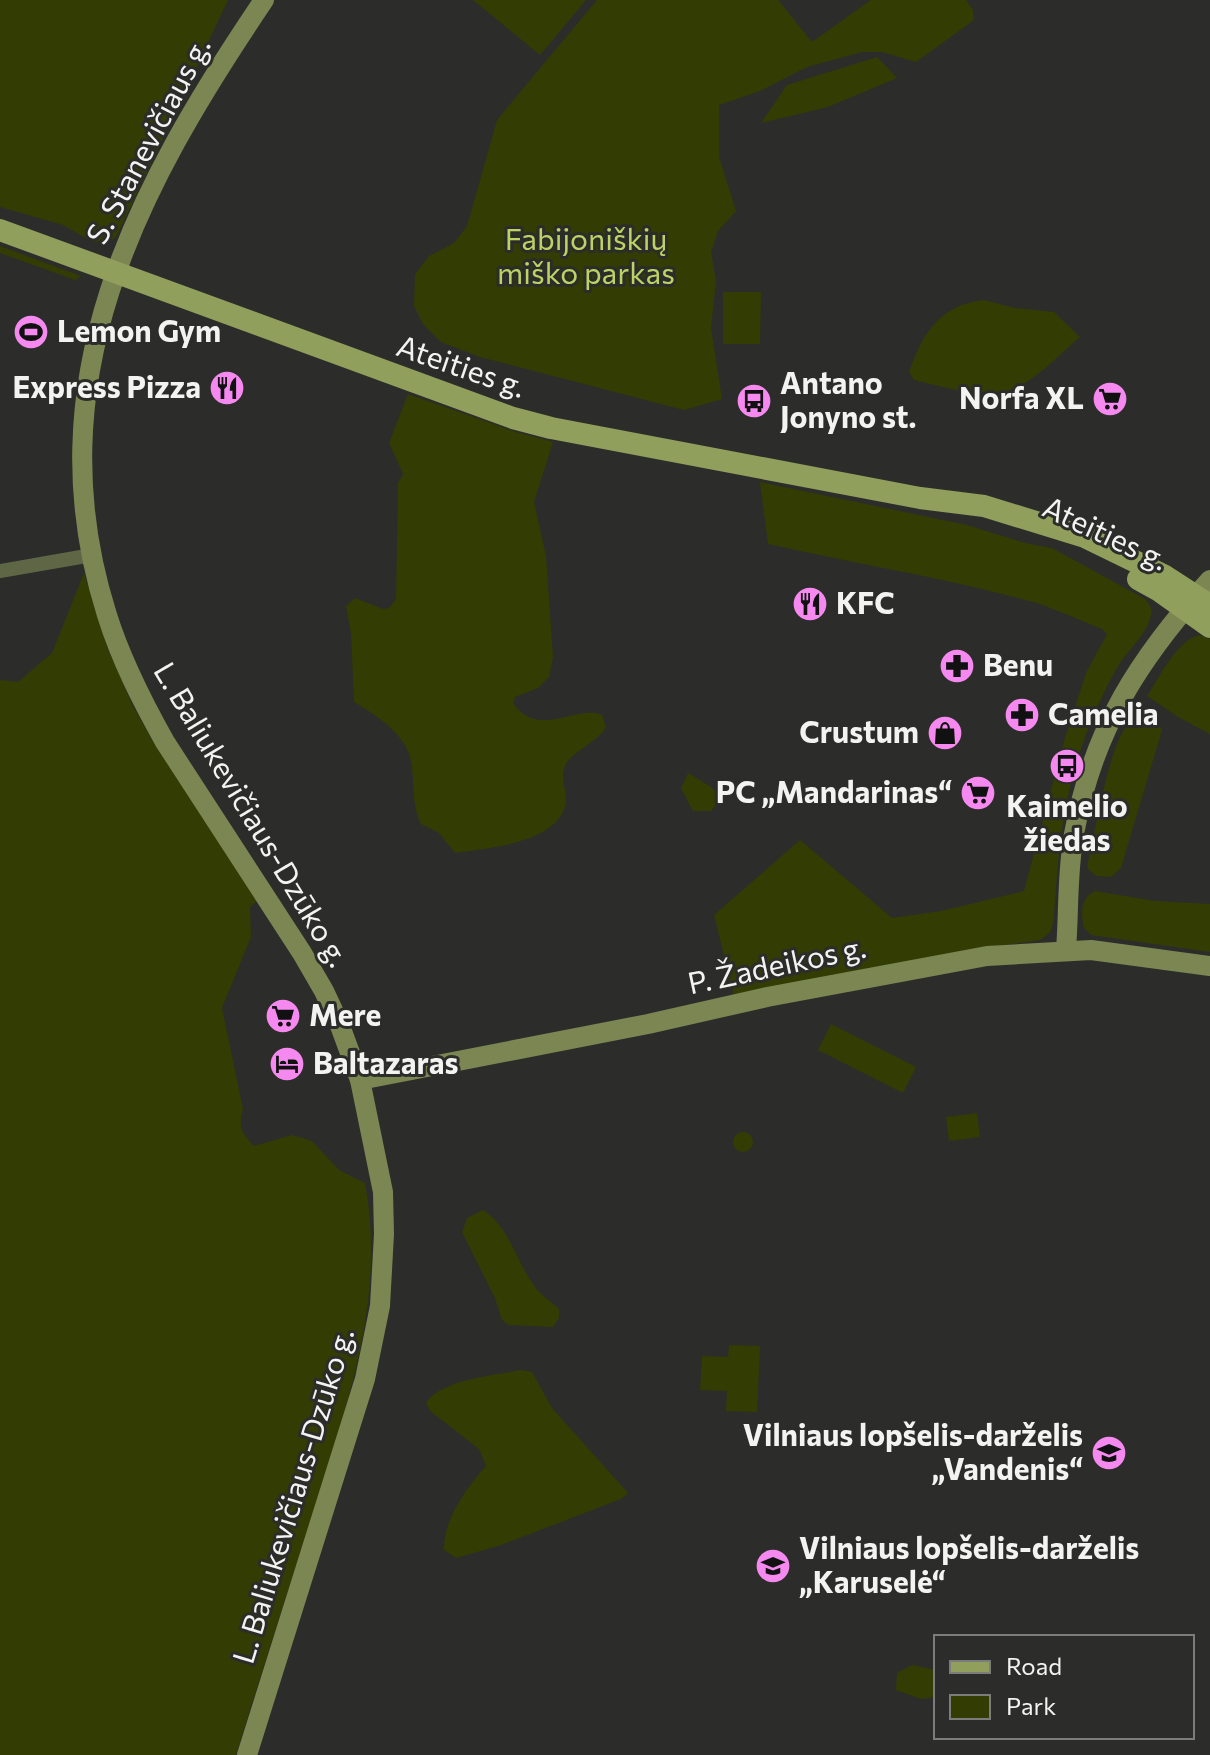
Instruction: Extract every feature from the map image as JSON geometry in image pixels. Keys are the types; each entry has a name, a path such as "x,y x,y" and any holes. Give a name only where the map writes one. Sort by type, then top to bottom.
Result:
{"main road":[{"name":"S. Stanevičiaus g.","path":"114,270 190,117 264,0"},
{"name":"Ateities g.","path":"0,230 513,418 551,428 920,498 984,506 1060,528 1120,553 1200,597 1210,627"},
{"name":"L. Baliukevičiaus-Dzūko g.","path":"114,270 87,380 82,422 85,511 92,555 111,627 144,705 165,742 302,953 339,1023 360,1080 383,1192 383,1270 375,1331 355,1416 247,1755"},
{"path":"1066,950 1074,835 1097,750 1124,691 1200,597"},
{"name":"P. Žadeikos g.","path":"360,1080 987,956 1066,950 1124,953 1210,966"}],"street":[{"path":"0,571 92,555"}],"green space":[{"path":"0,0 228,0 117,235 111,241 93,242 63,225 0,207"},
{"path":"473,0 586,0 540,55"},
{"name":"Fabijoniškių miško parkas","path":"597,0 778,0 812,42 871,0 966,0 973,10 974,20 916,62 882,52 862,52 807,67 760,91 719,105 719,157 736,211 718,231 711,252 716,281 711,328 722,399 684,410 480,357 441,342 423,324 414,306 415,274 429,256 454,243 467,226 497,120"},
{"path":"877,57 897,78 828,107 761,123 787,85"},
{"path":"0,246 81,276 75,280 0,253"},
{"path":"723,292 761,292 760,344 723,344"},
{"path":"984,300 1015,308 1054,312 1080,337 1033,378 1005,391 979,393 914,380 909,372 920,345 935,323 956,308"},
{"path":"408,394 553,442 534,502 546,556 553,657 549,677 538,688 515,697 513,703 523,714 534,719 558,719 592,713 602,715 606,727 566,764 563,775 566,802 558,819 533,836 501,846 455,853 439,833 421,824 414,801 408,751 397,734 354,702 351,634 346,606 355,598 383,609 389,608 396,599 398,483 403,474 389,443"},
{"path":"760,482 967,525 1052,548 1149,604 1149,622 1109,682 1079,754 1066,806 1054,919 1051,931 1042,939 972,949 734,996 714,915 800,840 892,918 941,911 1024,891 1064,741 1086,673 1107,634 1102,629 1033,602 768,544"},
{"path":"84,573 107,647 133,706 257,901 250,907 251,937 222,1008 243,1109 243,1133 254,1146 292,1135 312,1141 339,1170 365,1183 371,1270 359,1355 349,1397 236,1755 0,1755 0,680 18,682 52,653"},
{"path":"1199,635 1210,639 1210,734 1147,696 1176,652"},
{"path":"1144,715 1156,721 1162,730 1121,868 1111,877 1096,876 1088,869 1088,862 1112,757 1126,727"},
{"path":"688,773 711,787 721,798 711,811 693,811 681,788"},
{"path":"1095,891 1155,901 1210,904 1210,952 1091,935 1084,928 1082,912 1084,902"},
{"path":"831,1024 916,1067 903,1093 818,1050"},
{"path":"977,1113 980,1137 949,1141 946,1117"},
{"path":"743,1132 750,1135 753,1142 750,1149 743,1152 736,1149 733,1142 736,1135"},
{"path":"483,1210 507,1236 536,1288 559,1309 559,1318 553,1327 509,1325 502,1320 495,1298 462,1232 467,1218"},
{"path":"729,1345 760,1346 757,1412 726,1411 727,1391 700,1390 702,1356 728,1357"},
{"path":"521,1370 532,1372 552,1408 628,1493 621,1499 501,1545 456,1558 444,1550 447,1527 464,1494 486,1466 479,1449 430,1411 426,1403 433,1395 455,1384"},
{"path":"912,1665 934,1670 934,1697 921,1699 896,1690 897,1673"}],"place":[{"name":"Lemon Gym","path":"31,332"},
{"name":"Express Pizza","path":"227,388"},
{"name":"Norfa XL","path":"1110,399"},
{"name":"Antano Jonyno st.","path":"754,401"},
{"name":"KFC","path":"810,604"},
{"name":"Benu","path":"957,666"},
{"name":"Camelia","path":"1022,715"},
{"name":"Crustum","path":"945,733"},
{"name":"Kaimelio žiedas","path":"1067,766"},
{"name":"PC „Mandarinas“","path":"978,793"},
{"name":"Mere","path":"283,1016"},
{"name":"Baltazaras","path":"287,1064"},
{"name":"Vilniaus lopšelis-darželis „Vandenis“","path":"1109,1453"},
{"name":"Vilniaus lopšelis-darželis „Karuselė“","path":"773,1566"}]}
